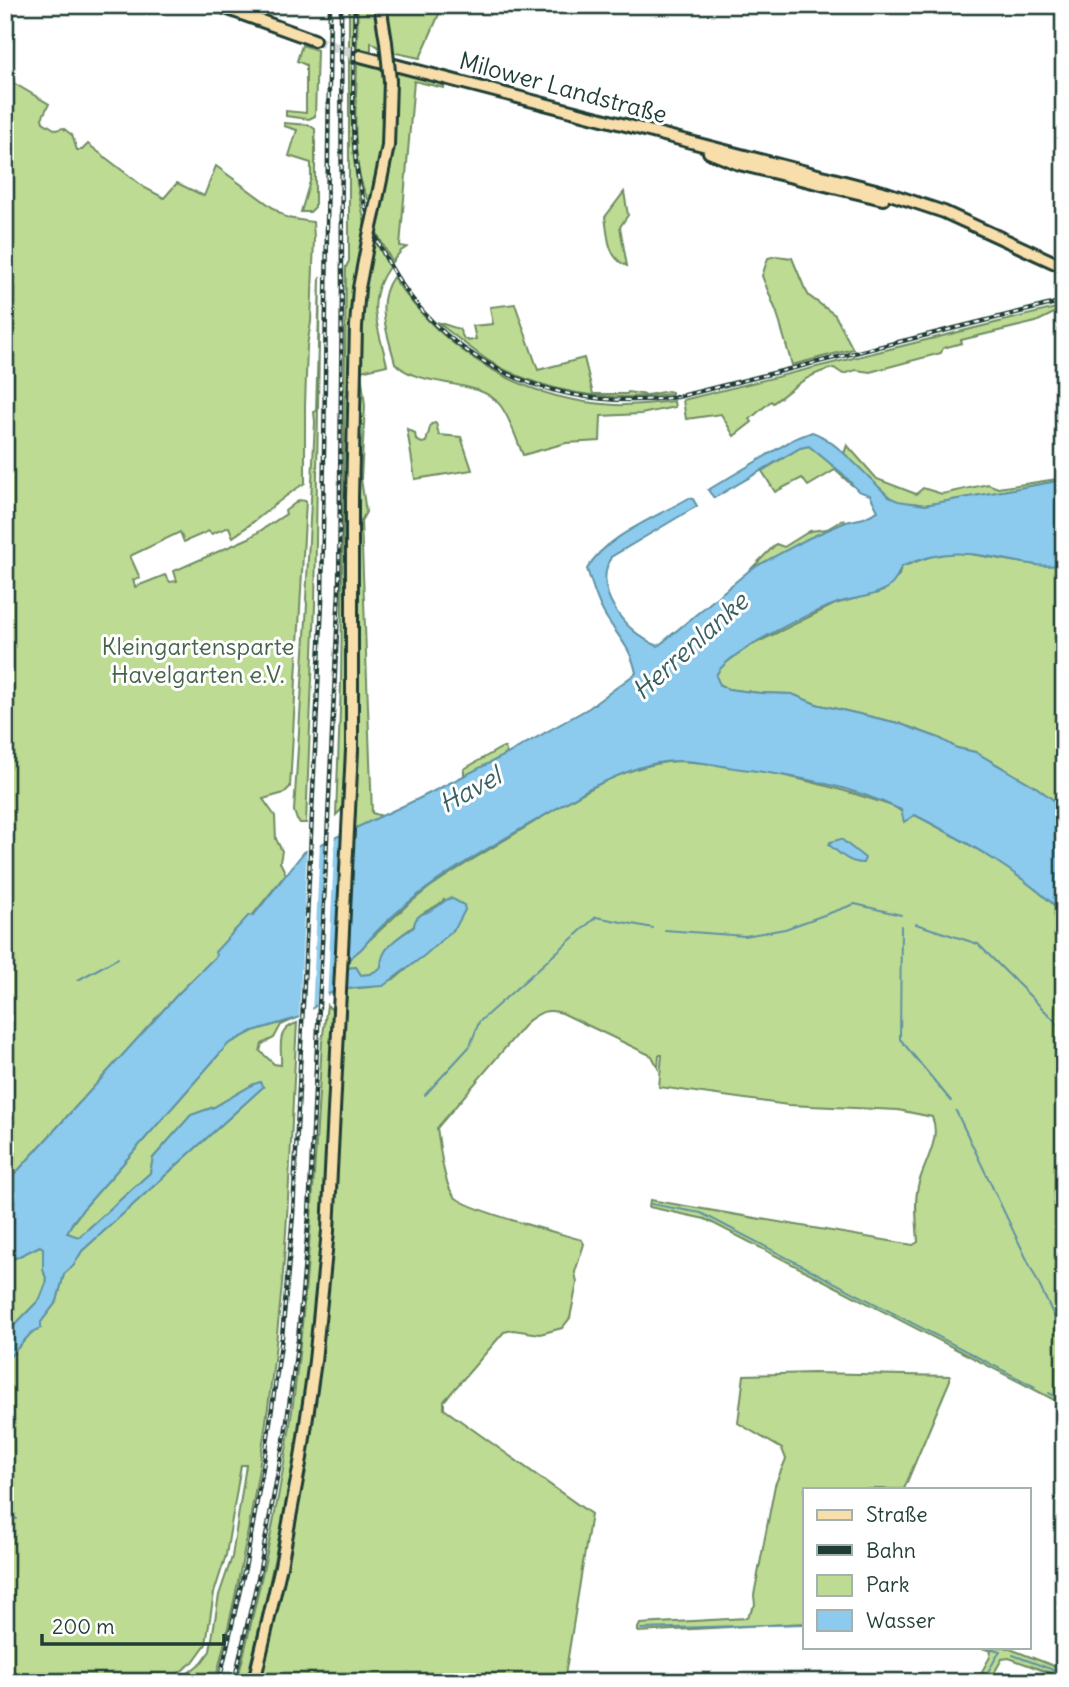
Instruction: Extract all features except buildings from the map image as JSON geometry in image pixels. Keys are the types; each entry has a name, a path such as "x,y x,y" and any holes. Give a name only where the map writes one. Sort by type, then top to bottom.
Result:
{"main road":[{"path":"217,5 314,40"},
{"path":"254,1682 291,1512 315,1361 328,1231 354,683 354,375 359,288 388,146 390,81 381,7"},
{"name":"Milower Landstraße","path":"360,56 683,142 740,154 917,203 971,224 1064,267"}],"green space":[{"path":"349,5 353,5 352,136 365,225 355,285 349,365 345,806 336,815 341,684 346,267 349,261"},
{"path":"358,5 373,5 383,50 371,42 371,51 357,48"},
{"path":"387,5 443,5 420,58 391,52"},
{"path":"302,45 317,50 315,116 309,119 286,116 286,111 306,113 306,65 297,61"},
{"path":"357,61 385,70 382,137 371,204 359,173 356,154"},
{"path":"393,69 445,84 444,88 414,81 400,246 407,247 392,262 376,231 392,146"},
{"name":"Kleingartensparte Havelgarten e.V.","path":"5,78 49,104 42,118 43,122 56,130 63,128 72,135 77,150 82,150 88,144 145,188 164,198 177,183 204,196 216,166 287,218 313,222 314,238 311,322 307,346 305,483 233,537 229,527 211,534 209,531 184,542 180,532 130,556 140,578 133,580 135,587 165,575 170,582 177,581 174,571 249,538 286,514 285,511 299,500 306,501 290,787 284,793 263,799 275,816 276,839 282,851 280,862 286,874 252,916 235,930 216,952 217,955 177,995 5,1185"},
{"path":"284,123 309,125 315,129 315,207 310,212 301,212 311,178 311,163 289,156 297,130 284,126"},
{"path":"624,192 628,215 620,227 627,266 612,252 605,217"},
{"path":"375,240 389,267 381,280 375,304 387,365 361,371 365,406 361,479 366,512 361,521 372,813 382,816 355,829 361,314 370,255"},
{"path":"768,258 792,258 809,296 835,315 853,349 792,365 777,313 762,276"},
{"path":"320,277 315,605 306,823 300,823 294,811 307,604"},
{"path":"393,277 413,304 436,328 489,368 518,383 581,401 622,405 674,401 675,407 641,414 601,416 600,441 566,443 523,455 507,416 490,396 464,386 418,377 395,363 383,308 387,287"},
{"path":"515,304 538,370 584,358 593,394 628,392 647,395 668,391 672,394 625,397 601,396 532,381 489,361 437,322 459,329 464,339 469,341 476,339 473,326 493,324 490,307"},
{"path":"1064,306 1064,312 1054,313 1036,322 961,340 962,343 943,348 941,353 870,372 856,370 843,374 834,368 817,373 773,403 771,401 750,419 752,422 734,436 721,414 686,419 683,400"},
{"path":"436,423 439,435 461,437 472,470 415,479 407,429 415,433 416,440 422,443 426,442 431,424"},
{"path":"847,445 877,479 916,494 923,488 942,494 988,484 998,488 1064,480 900,507 844,454"},
{"path":"809,446 843,474 853,486 835,470 808,486 802,478 775,492 762,471 800,448"},
{"path":"843,520 846,522 751,569 776,544 784,547 810,531 827,529"},
{"path":"958,552 1037,565 1064,565 1064,808 1036,787 975,752 957,748 939,738 898,723 816,704 792,694 728,689 717,682 716,676 720,667 748,647 835,604 883,591 899,575 901,567 940,553"},
{"path":"505,748 507,754 464,777 464,769"},
{"path":"679,761 789,776 895,807 903,813 904,820 915,815 993,859 1029,884 1064,914 1064,1405 705,1219 649,1207 650,1200 913,1245 918,1242 918,1186 935,1134 932,1117 898,1110 788,1105 659,1087 662,1055 659,1055 658,1068 652,1056 562,1013 544,1012 528,1021 437,1128 445,1173 454,1196 476,1208 582,1240 584,1244 575,1272 577,1283 570,1318 562,1328 540,1334 513,1330 504,1332 444,1401 444,1409 591,1514 564,1682 258,1682 268,1642 332,1217 347,989 371,987 396,978 456,927 444,900 418,917 414,926 397,939 376,972 361,975 356,967 348,968 349,959 430,887 562,805 599,784 638,768"},
{"path":"327,1005 334,1012 330,1116 321,1254 312,1338 289,1487 269,1585 246,1682 237,1682 277,1504 294,1396 308,1263 322,1042"},
{"path":"297,1018 281,1025 274,1038 262,1044 260,1051 274,1064 281,1065 281,1039 285,1030 297,1023 285,1242 272,1376 248,1530 215,1682 177,1682 202,1662 210,1651 219,1595 232,1557 246,1465 241,1465 226,1555 214,1593 206,1644 193,1662 167,1682 5,1682 5,1362 31,1333 39,1329 41,1322 57,1301 64,1274 73,1266 82,1251 263,1087 254,1084 214,1107 191,1115 153,1158 150,1173 79,1237 70,1235 67,1231 84,1208 228,1044 253,1031"},
{"path":"40,1246 43,1248 47,1281 40,1299 5,1335 5,1263"},
{"path":"813,1373 950,1376 950,1380 904,1488 803,1488 803,1623 638,1632 640,1624 746,1618 755,1605 754,1595 775,1485 786,1459 782,1449 738,1423 744,1375"},
{"path":"982,1648 1008,1648 1064,1670 1064,1678 1009,1658 1002,1659 989,1682 976,1682 991,1651"}],"water":[{"path":"812,432 842,451 889,497 898,501 925,505 1064,480 1064,565 1039,566 969,554 937,555 920,560 901,567 892,584 882,591 823,608 769,635 734,657 716,676 720,685 728,689 792,694 816,704 898,723 939,738 957,748 975,752 1036,787 1064,808 1064,914 1029,884 975,848 915,815 904,822 901,810 861,794 798,778 691,762 654,764 616,776 588,789 468,860 410,901 385,923 347,962 348,968 356,967 361,975 381,968 387,948 414,927 419,916 446,900 451,898 464,905 465,910 456,927 425,955 383,986 353,988 328,994 311,1010 297,1018 253,1031 228,1044 84,1208 67,1233 79,1237 150,1173 153,1158 191,1115 214,1107 254,1084 260,1082 263,1087 82,1251 73,1266 64,1274 57,1301 41,1322 41,1328 31,1333 5,1362 5,1335 40,1299 47,1281 43,1269 43,1248 40,1246 5,1263 5,1185 177,995 216,956 215,952 249,915 253,916 304,852 507,754 589,708 636,673 628,651 601,608 587,569 606,547 633,528 689,498 693,499 697,506 611,557 606,570 606,584 615,610 634,632 658,646 751,569 809,538 878,511 870,495 858,491 843,474 809,446 800,448 714,498 708,490 794,439"},
{"path":"841,839 865,858 863,863 849,859 829,845 830,842"}],"pier":[{"path":"335,833 327,1002 316,1011 325,838"},
{"path":"320,841 312,1014 299,1021 307,847"}],"waterway":[{"path":"665,930 745,936 785,929 855,904 901,915"},
{"path":"425,1095 470,1046 479,1022 596,917 653,928"},
{"path":"916,924 978,944 1064,1030"},
{"path":"901,926 900,1039 951,1101"},
{"path":"78,980 118,958"},
{"path":"956,1111 1064,1337"},
{"path":"651,1204 701,1213 1035,1387"},
{"path":"1049,1393 1064,1401"},
{"path":"5,1514 17,1519"},
{"path":"641,1629 803,1624"},
{"path":"982,1682 1000,1651 989,1648"},
{"path":"1013,1655 1064,1674"}],"tunnel":[{"path":"314,40 360,56"}],"railway":[{"path":"219,1682 246,1563 266,1450 282,1337 293,1215 322,602 330,5"},
{"path":"234,1682 259,1574 285,1435 298,1340 309,1215 339,589 341,5"},
{"path":"355,5 353,97 356,166 377,240 403,286 436,325 475,356 520,379 569,394 622,400 677,397 1064,301"}],"water label":[{"name":"Herrenlanke","path":"690,646"},
{"name":"Havel","path":"470,790"}]}
